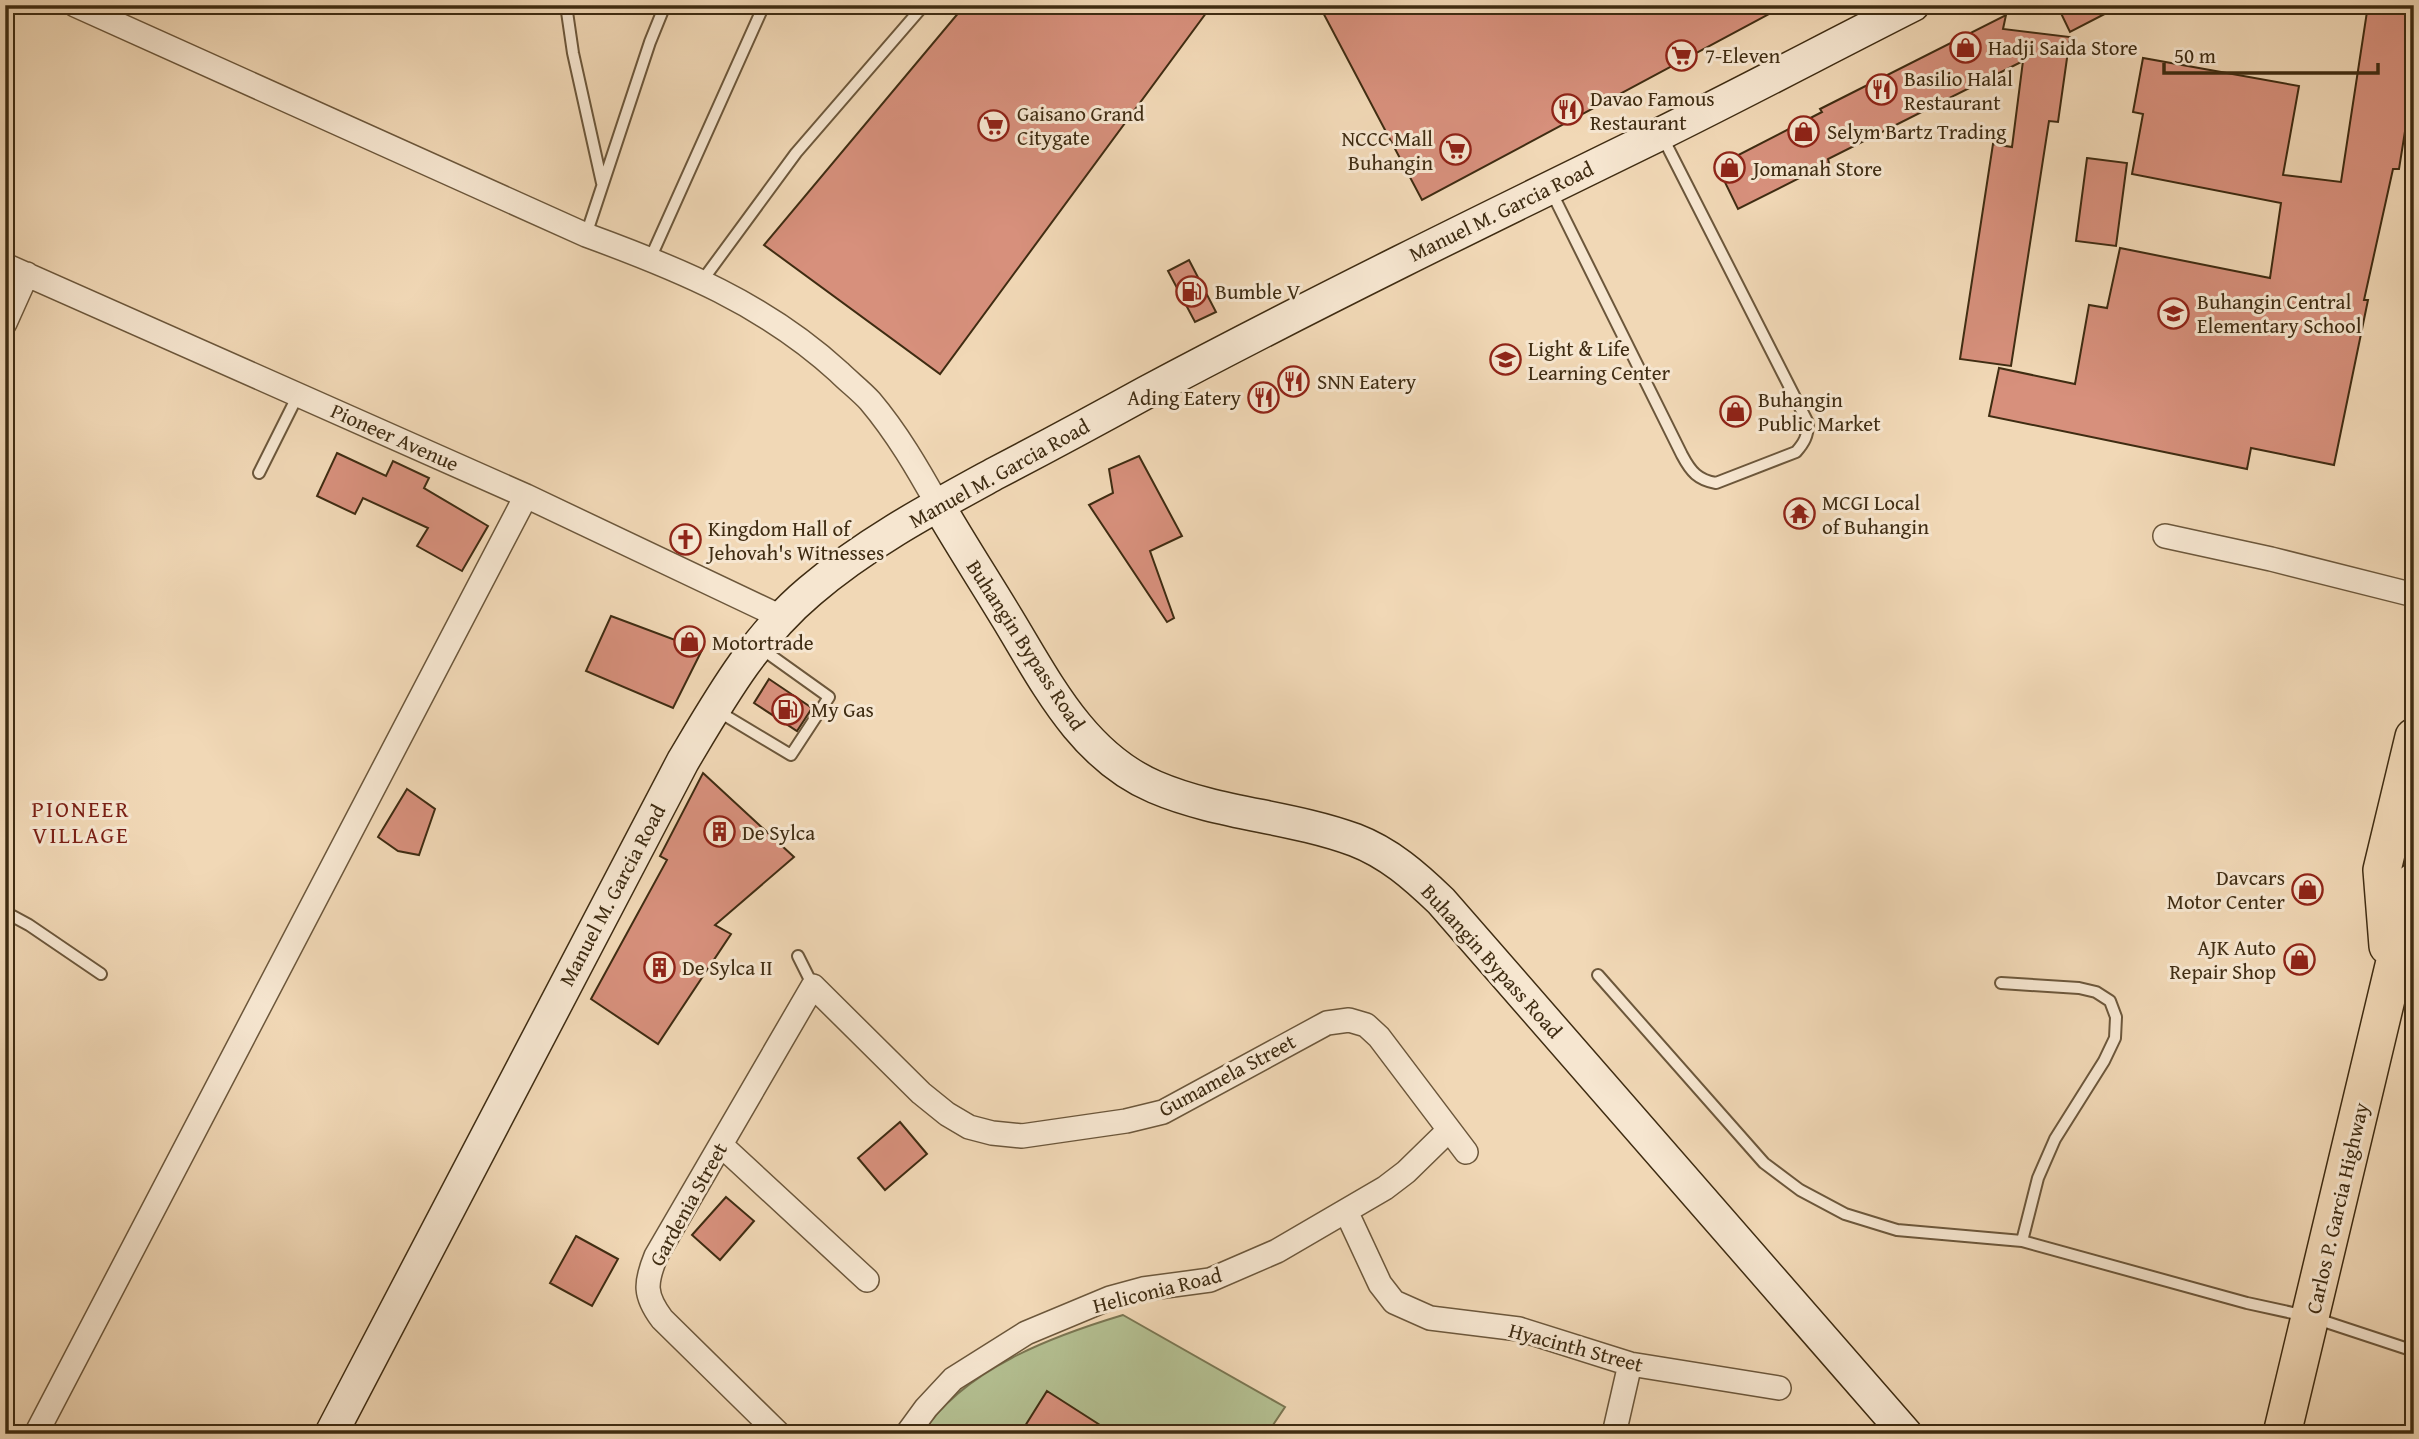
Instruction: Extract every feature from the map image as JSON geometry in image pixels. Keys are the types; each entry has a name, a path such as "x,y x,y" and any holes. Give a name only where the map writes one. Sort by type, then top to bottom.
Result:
{"highway":[{"name":"Carlos P. Garcia Highway","path":"2390,982 2382,870 2414,737"},
{"name":"Carlos P. Garcia Highway","path":"2282,1434 2414,882"},
{"name":"Carlos P. Garcia Highway","path":"2390,982 2414,945"}],"main road":[{"name":"Manuel M. Garcia Road","path":"331,1434 683,761 756,645 781,617 811,590 876,542 938,505 1198,365 1913,5"},
{"name":"Buhangin Bypass Road","path":"938,505 1048,687 1075,725 1098,750 1124,770 1154,786 1220,807 1356,840 1387,856 1413,875 1449,910 1906,1434"}],"street":[{"path":"75,5 586,235 702,281 768,316 821,355 869,400 909,454 938,505"},
{"name":"Pioneer Avenue","path":"5,265 526,496 781,617"},
{"path":"5,323 27,274"},
{"path":"36,1434 526,496"},
{"path":"2165,536 2414,595"},
{"name":"Gumamela Street","path":"813,986 938,1107 969,1127 1022,1136 1126,1121 1163,1112 1303,1035 1328,1023 1349,1020 1366,1025 1379,1037 1466,1152"},
{"name":"Gardenia Street","path":"779,1434 663,1319 652,1306 647,1289 649,1272 656,1256 813,986"},
{"name":"Heliconia Road","path":"907,1434 926,1408 953,1379 1026,1333 1110,1298 1143,1289 1210,1280 1277,1251 1384,1188 1406,1172 1449,1130"},
{"path":"721,1145 867,1280"},
{"name":"Hyacinth Street","path":"1346,1211 1380,1283 1394,1302 1430,1318 1519,1329 1630,1364 1779,1388"},
{"path":"1614,1434 1630,1364"}],"lane":[{"path":"566,5 573,53 603,186"},
{"path":"586,235 650,42 665,5"},
{"path":"650,259 764,5"},
{"path":"702,281 796,153 924,5"},
{"path":"1549,188 1682,455 1694,474 1704,481 1716,483 1796,452 1804,443 1808,423 1661,133"},
{"path":"258,473 298,394"},
{"path":"715,709 791,755 829,696 756,645"},
{"path":"5,912 29,925 101,974"},
{"path":"798,956 813,986"},
{"path":"1598,975 1764,1163 1800,1190 1846,1214 1897,1230 2022,1241 2247,1303 2311,1317 2414,1351"},
{"path":"2001,983 2079,988 2096,992 2110,1001 2116,1017 2115,1038 2055,1139 2042,1168 2022,1241"}],"green space":[{"path":"1123,1315 1285,1407 1267,1434 922,1434 940,1411 985,1373 1039,1345"}],"building":[{"name":"Gaisano Grand Citygate","path":"965,5 1212,5 940,374 764,245"},
{"name":"NCCC Mall Buhangin","path":"1319,5 1786,5 1422,200"},
{"path":"2057,5 2122,5 2070,32"},
{"path":"2368,5 2414,5 2414,75 2399,169 2393,169 2364,300 2368,300 2334,465 2251,448 2247,469 1989,416 1999,368 2075,384 2089,305 2107,308 2120,248 2270,278 2281,203 2132,174 2143,114 2133,112 2143,58 2299,86 2283,175 2341,182"},
{"path":"2006,15 2003,29 2070,37 2058,122 2049,121 2011,366 1960,359 1993,144 2012,147 2023,61 1828,159 1829,163 1738,209 1717,166 1822,112 1820,109"},
{"path":"2087,158 2127,163 2116,246 2076,241"},
{"name":"Bumble V","path":"1189,260 1216,312 1195,322 1168,271"},
{"path":"337,453 386,476 393,461 429,478 424,488 488,526 462,571 417,546 428,528 363,498 355,514 317,496"},
{"path":"1139,456 1182,536 1150,551 1174,618 1167,622 1089,505 1113,493 1109,469"},
{"path":"611,616 702,650 673,708 586,671"},
{"name":"My Gas","path":"769,679 812,708 797,731 754,703"},
{"path":"703,773 794,857 715,925 731,934 658,1044 591,999 667,860 660,856"},
{"path":"407,789 435,809 419,855 398,851 378,837"},
{"path":"900,1122 927,1154 885,1190 858,1158"},
{"path":"726,1197 754,1221 720,1260 692,1235"},
{"path":"576,1236 618,1259 592,1306 550,1283"},
{"path":"1047,1391 1114,1434 1020,1434"}],"place":[{"name":"Hadji Saida Store","path":"1965,47"},
{"name":"7-Eleven","path":"1682,55"},
{"name":"Basilio Halal Restaurant","path":"1881,90"},
{"name":"Davao Famous Restaurant","path":"1567,110"},
{"name":"Gaisano Grand Citygate","path":"994,125"},
{"name":"Selym Bartz Trading","path":"1804,131"},
{"name":"NCCC Mall Buhangin","path":"1456,150"},
{"name":"Jomanah Store","path":"1730,168"},
{"name":"Bumble V","path":"1192,291"},
{"name":"Buhangin Central Elementary School","path":"2174,313"},
{"name":"Light & Life Learning Center","path":"1505,360"},
{"name":"SNN Eatery","path":"1294,381"},
{"name":"Ading Eatery","path":"1264,397"},
{"name":"Buhangin Public Market","path":"1735,411"},
{"name":"MCGI Local of Buhangin","path":"1799,514"},
{"name":"Kingdom Hall of Jehovah's Witnesses","path":"685,540"},
{"name":"Motortrade","path":"689,642"},
{"name":"My Gas","path":"788,709"},
{"name":"De Sylca","path":"719,832"},
{"name":"Davcars Motor Center","path":"2308,889"},
{"name":"AJK Auto Repair Shop","path":"2299,959"},
{"name":"De Sylca II","path":"659,967"}],"district":[{"name":"PIONEER VILLAGE","path":"81,821"}]}
